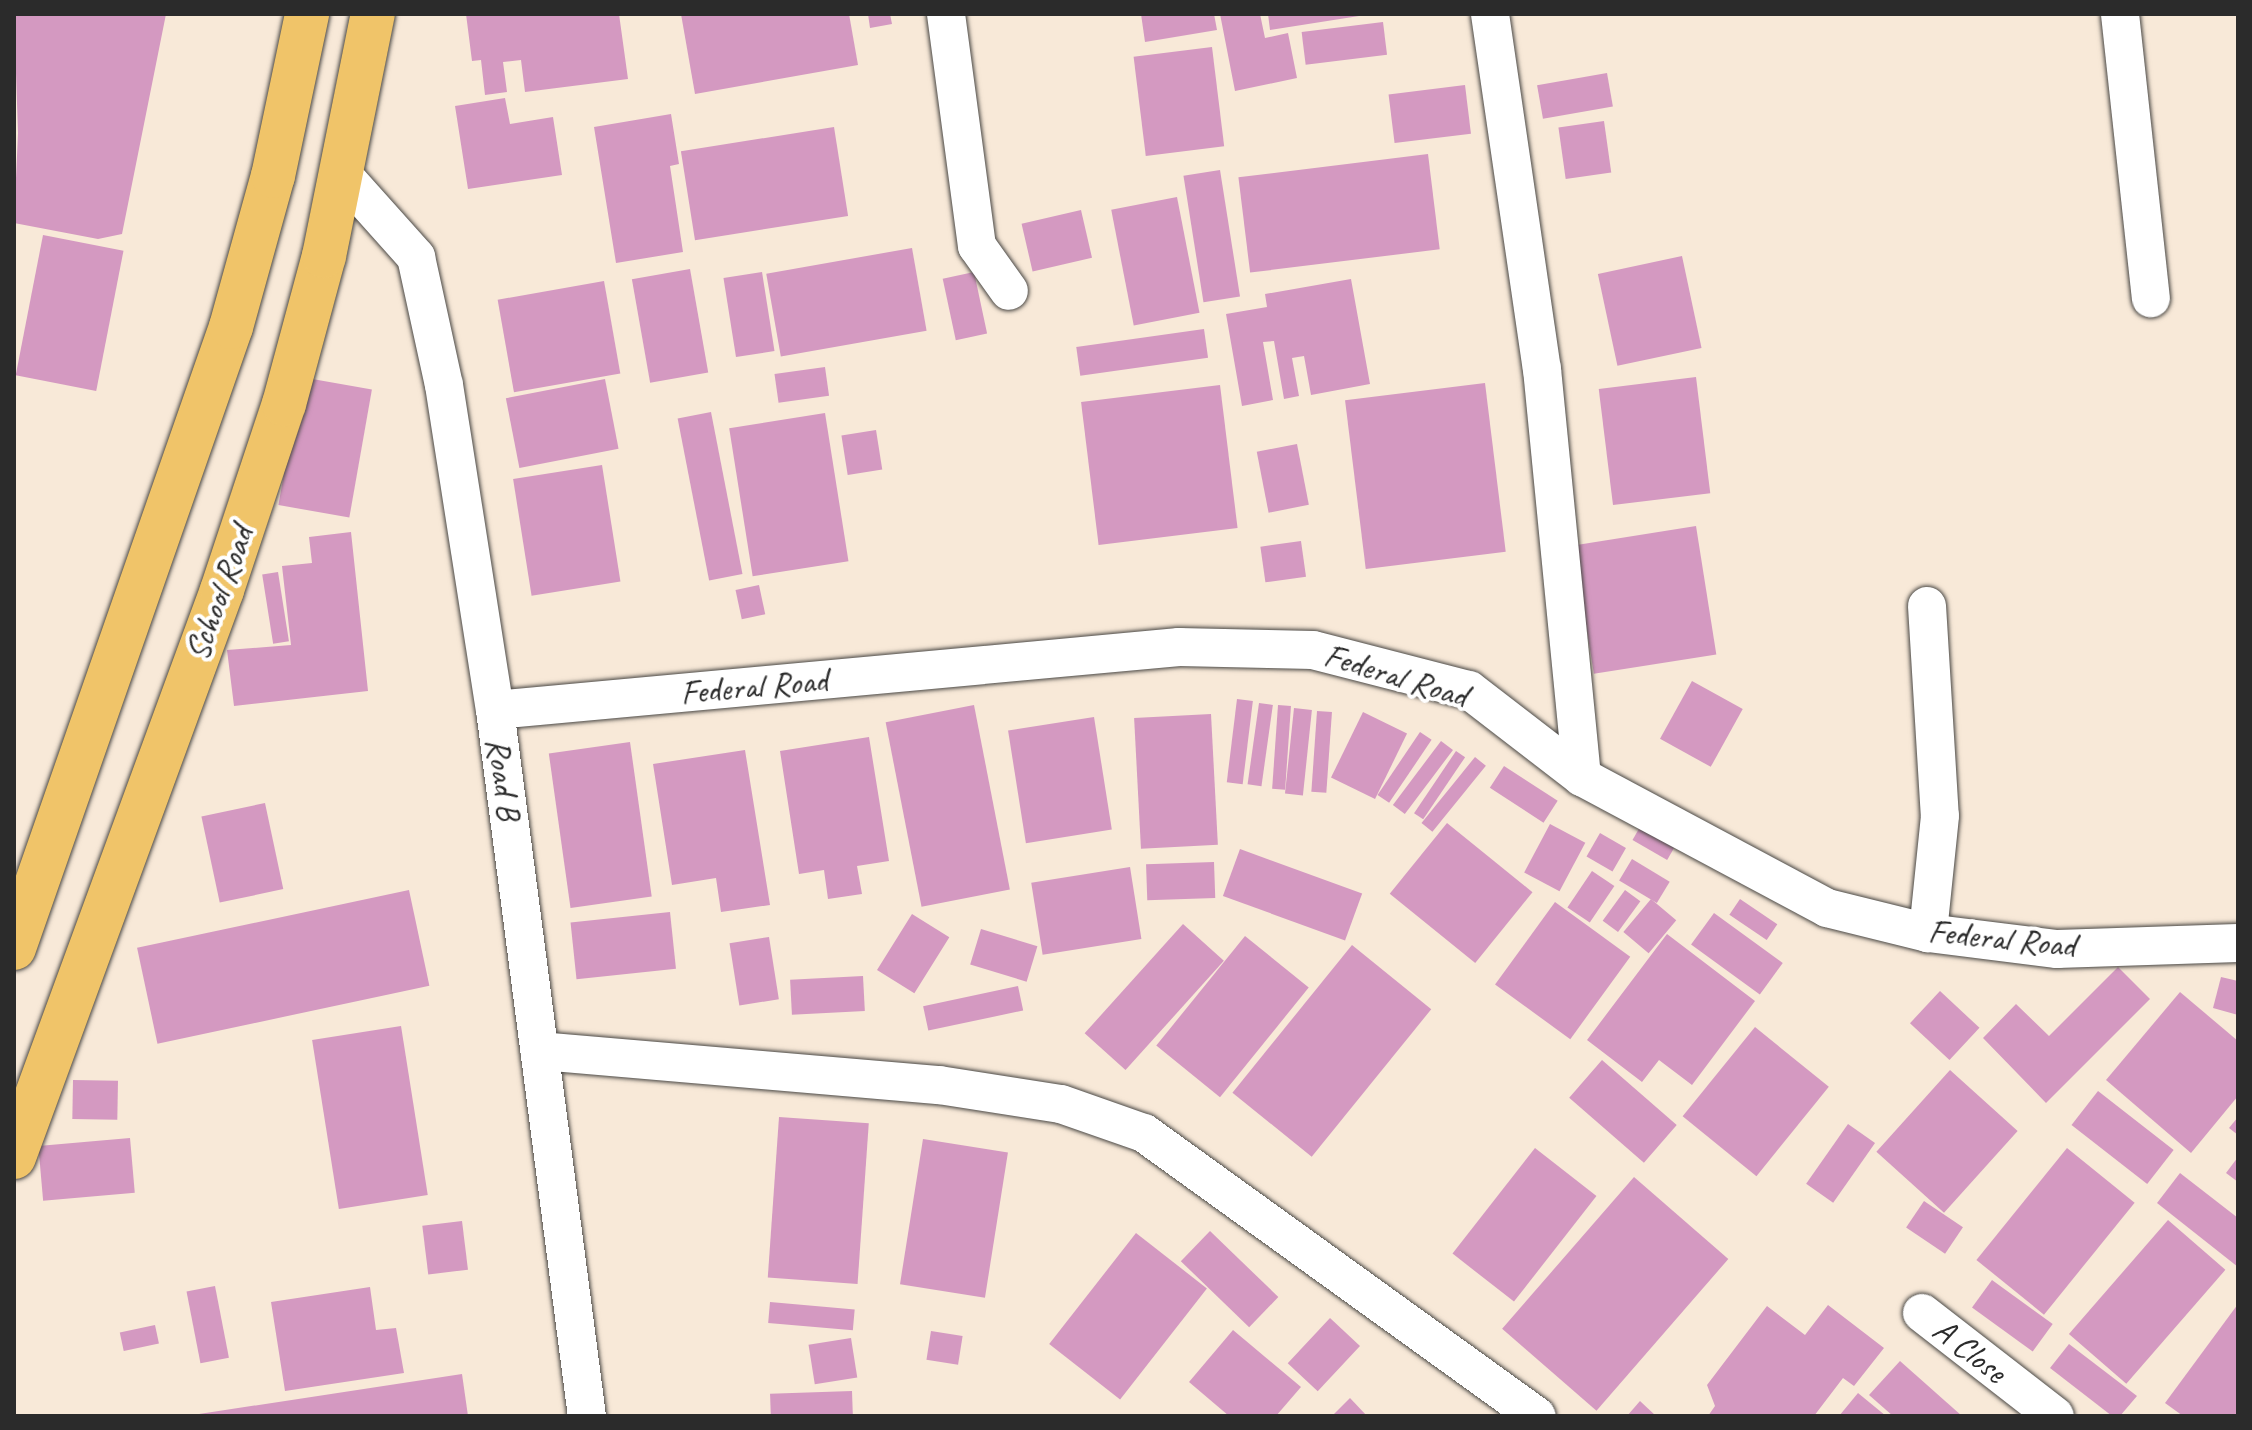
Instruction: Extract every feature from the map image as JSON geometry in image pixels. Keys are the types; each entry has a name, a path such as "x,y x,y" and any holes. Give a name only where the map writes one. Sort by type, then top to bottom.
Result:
{"main road":[{"path":"14,948 231,327 273,176 307,14"},
{"name":"School Road","path":"14,1157 222,590 284,404 341,173 373,14"}],"street":[{"path":"946,14 977,246 1009,291"},
{"path":"1490,14 1542,369 1582,777"},
{"path":"2120,14 2151,298"},
{"name":"Road B","path":"341,173 416,257 444,385 495,710 587,1416"},
{"path":"1927,606 1940,816 1928,933"},
{"name":"Federal Road","path":"495,710 1179,647 1313,650 1469,690 1582,777 1827,908 1928,933 2057,949 2238,943"},
{"path":"540,1051 939,1085 1061,1104 1144,1133 1537,1416"},
{"name":"A Close","path":"1922,1313 2055,1416"}],"building":[{"path":"14,14 166,14 122,234 98,239 14,223 18,133"},
{"path":"466,14 619,14 628,79 525,92 521,60 503,62 507,92 485,95 481,60 472,61"},
{"path":"681,14 849,14 858,65 695,94"},
{"path":"868,14 890,14 892,24 870,28"},
{"path":"1141,14 1214,14 1217,30 1145,42"},
{"path":"1220,14 1260,14 1265,38 1288,33 1297,78 1235,91"},
{"path":"1268,14 1359,14 1359,16 1270,30"},
{"path":"1383,22 1387,55 1306,65 1302,32"},
{"path":"1212,47 1224,146 1146,156 1134,57"},
{"path":"1607,73 1613,106 1543,119 1537,85"},
{"path":"1465,85 1471,134 1395,143 1389,94"},
{"path":"505,98 510,124 553,117 562,175 468,189 455,106"},
{"path":"671,114 679,164 670,166 683,252 616,263 594,127"},
{"path":"1604,121 1611,172 1566,179 1558,127"},
{"path":"834,127 848,216 695,240 681,151"},
{"path":"1428,154 1440,249 1250,273 1238,177"},
{"path":"1220,170 1240,296 1203,302 1183,176"},
{"path":"1177,197 1200,313 1134,326 1111,210"},
{"path":"1081,210 1092,258 1033,271 1022,224"},
{"path":"43,235 123,251 96,391 16,375"},
{"path":"912,248 927,331 781,356 766,274"},
{"path":"1682,256 1702,348 1617,366 1598,274"},
{"path":"690,269 708,372 650,383 632,279"},
{"path":"762,272 775,351 736,357 723,278"},
{"path":"974,272 987,334 956,340 943,279"},
{"path":"1351,279 1370,384 1311,395 1304,356 1292,358 1299,396 1284,399 1274,341 1263,342 1273,400 1242,406 1226,314 1267,307 1265,294"},
{"path":"604,281 620,374 514,392 498,300"},
{"path":"1204,329 1208,358 1080,376 1076,347"},
{"path":"825,367 829,396 779,403 774,374"},
{"path":"301,377 372,390 349,518 278,505"},
{"path":"1696,377 1710,493 1613,505 1599,389"},
{"path":"605,379 619,449 519,468 506,398"},
{"path":"1485,383 1506,552 1366,569 1345,400"},
{"path":"1220,385 1238,528 1099,545 1081,402"},
{"path":"711,412 742,574 709,580 678,418"},
{"path":"825,413 848,561 753,576 729,428"},
{"path":"876,430 882,470 848,475 841,435"},
{"path":"1297,444 1309,505 1269,513 1257,452"},
{"path":"602,465 620,582 532,596 513,479"},
{"path":"1696,526 1716,654 1594,674 1574,545"},
{"path":"351,532 368,691 234,706 227,650 291,645 282,566 312,563 309,537"},
{"path":"1301,541 1306,577 1265,582 1260,547"},
{"path":"278,572 289,641 273,644 262,575"},
{"path":"759,585 765,614 742,619 736,590"},
{"path":"1692,681 1743,709 1711,767 1660,739"},
{"path":"1237,699 1253,701 1243,784 1227,782"},
{"path":"1259,703 1273,705 1261,786 1248,784"},
{"path":"974,705 1010,890 922,907 886,722"},
{"path":"1278,705 1291,706 1285,790 1272,789"},
{"path":"1294,708 1312,710 1303,795 1285,794"},
{"path":"1317,711 1332,712 1326,793 1311,792"},
{"path":"1363,712 1407,733 1375,799 1331,778"},
{"path":"1211,714 1218,845 1141,849 1134,718"},
{"path":"1094,717 1112,830 1026,843 1008,731"},
{"path":"1420,732 1432,740 1389,803 1378,795"},
{"path":"869,737 889,861 857,866 862,894 828,899 824,870 799,874 780,751"},
{"path":"1441,741 1453,750 1405,814 1393,805"},
{"path":"630,742 652,896 571,908 549,753"},
{"path":"745,750 770,905 721,912 716,878 672,885 653,764"},
{"path":"1456,751 1465,757 1423,819 1414,813"},
{"path":"1475,757 1486,766 1432,832 1422,823"},
{"path":"1504,766 1558,801 1544,823 1490,788"},
{"path":"265,803 283,889 220,903 201,817"},
{"path":"1644,820 1679,840 1667,860 1632,840"},
{"path":"1447,823 1532,892 1475,963 1390,894"},
{"path":"1550,824 1585,843 1559,891 1524,873"},
{"path":"1600,833 1626,848 1612,871 1586,856"},
{"path":"1240,849 1362,893 1345,940 1223,896"},
{"path":"1632,859 1670,882 1657,903 1619,880"},
{"path":"1214,862 1215,898 1147,900 1146,864"},
{"path":"1130,867 1141,939 1043,955 1031,883"},
{"path":"1592,871 1614,886 1590,923 1567,907"},
{"path":"409,890 429,986 157,1044 137,948"},
{"path":"1625,890 1640,901 1618,932 1603,921"},
{"path":"1651,899 1676,920 1649,953 1623,932"},
{"path":"1740,899 1777,924 1767,940 1729,915"},
{"path":"1555,902 1630,957 1570,1039 1495,985"},
{"path":"670,912 676,969 577,979 571,922"},
{"path":"1714,913 1783,963 1760,995 1691,945"},
{"path":"912,914 949,937 914,993 877,970"},
{"path":"1183,924 1224,961 1126,1070 1085,1033"},
{"path":"981,929 1037,946 1027,982 970,964"},
{"path":"1667,934 1755,1001 1692,1085 1659,1060 1642,1082 1587,1040"},
{"path":"1245,936 1309,988 1220,1097 1156,1046"},
{"path":"769,937 779,999 739,1005 729,943"},
{"path":"1352,945 1431,1009 1312,1157 1232,1093"},
{"path":"2118,967 2150,999 2046,1103 1983,1038 2016,1004 2049,1036"},
{"path":"863,976 865,1011 792,1015 790,980"},
{"path":"2221,977 2238,981 2238,1015 2213,1008"},
{"path":"1018,986 1023,1010 928,1031 923,1006"},
{"path":"1940,991 1979,1028 1949,1060 1910,1023"},
{"path":"2180,992 2238,1041 2238,1096 2191,1153 2106,1080"},
{"path":"401,1026 428,1195 339,1209 312,1040"},
{"path":"1755,1027 1829,1087 1756,1176 1683,1116"},
{"path":"1602,1060 1677,1125 1644,1163 1569,1098"},
{"path":"1950,1070 2018,1131 1944,1213 1876,1152"},
{"path":"73,1080 118,1081 117,1120 72,1119"},
{"path":"2098,1091 2174,1150 2147,1184 2072,1125"},
{"path":"779,1117 869,1123 858,1284 768,1278"},
{"path":"2238,1117 2238,1135 2229,1128"},
{"path":"1848,1124 1875,1143 1833,1203 1806,1184"},
{"path":"130,1138 135,1193 43,1201 38,1146"},
{"path":"923,1139 1008,1152 985,1298 900,1284"},
{"path":"1535,1148 1596,1196 1514,1302 1453,1254"},
{"path":"2067,1148 2135,1203 2044,1315 1976,1260"},
{"path":"2238,1157 2238,1182 2226,1173"},
{"path":"2180,1173 2238,1218 2238,1267 2157,1203"},
{"path":"1634,1177 1728,1259 1596,1411 1502,1329"},
{"path":"1924,1201 1963,1227 1945,1254 1906,1228"},
{"path":"2168,1220 2225,1270 2126,1384 2069,1334"},
{"path":"462,1221 468,1270 428,1275 422,1226"},
{"path":"1210,1231 1278,1297 1249,1327 1181,1261"},
{"path":"1136,1233 1207,1288 1120,1400 1049,1344"},
{"path":"1992,1280 2053,1324 2033,1352 1972,1308"},
{"path":"215,1286 229,1358 200,1363 187,1292"},
{"path":"370,1287 376,1330 396,1328 404,1373 285,1391 271,1302"},
{"path":"770,1302 855,1309 853,1330 768,1323"},
{"path":"2238,1304 2238,1416 2183,1416 2165,1403"},
{"path":"1828,1305 1884,1348 1854,1386 1843,1378 1814,1416 1708,1416 1715,1406 1707,1385 1767,1306 1805,1335"},
{"path":"1330,1318 1360,1346 1318,1391 1288,1363"},
{"path":"155,1325 159,1344 124,1351 120,1332"},
{"path":"1233,1330 1301,1387 1276,1416 1229,1416 1189,1382"},
{"path":"931,1331 963,1336 958,1365 926,1360"},
{"path":"851,1338 857,1378 815,1384 809,1345"},
{"path":"2069,1344 2137,1396 2120,1416 2112,1416 2050,1368"},
{"path":"1900,1361 1962,1416 1893,1416 1869,1395"},
{"path":"462,1374 468,1416 199,1416 199,1414"},
{"path":"852,1391 853,1416 771,1416 770,1394"},
{"path":"1858,1393 1886,1416 1839,1416"},
{"path":"1350,1398 1367,1416 1332,1416"},
{"path":"1640,1401 1656,1416 1627,1416"}]}
